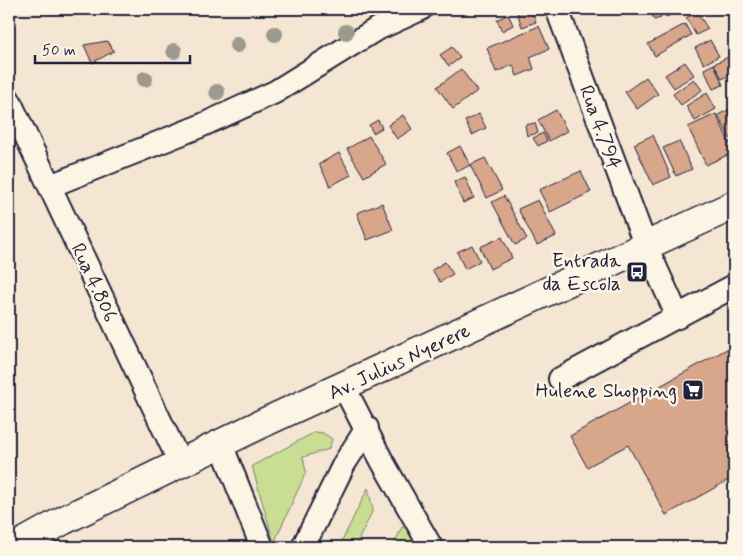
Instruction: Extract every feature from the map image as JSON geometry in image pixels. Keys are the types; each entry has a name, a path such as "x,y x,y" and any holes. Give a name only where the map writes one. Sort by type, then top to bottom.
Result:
{"main road":[{"name":"Av. Julius Nyerere","path":"15,547 64,520 221,444 645,244 734,205"},
{"name":"Av. Julius Nyerere","path":"9,535 64,520"}],"street":[{"path":"50,186 198,127 275,92 375,30 421,9"},
{"name":"Rua 4.794","path":"558,9 645,244 678,317"},
{"name":"Rua 4.806","path":"9,100 181,465"},
{"path":"560,379 734,286"},
{"path":"344,387 367,428 382,461 431,547"},
{"path":"303,547 344,464 367,428"},
{"path":"221,444 262,547"}],"green space":[{"path":"315,432 323,433 332,439 329,449 303,457 306,472 274,543 252,466"},
{"path":"368,488 373,510 355,547 339,547"},
{"path":"402,527 409,529 419,547 393,547"}],"building":[{"path":"314,9 327,9 319,15"},
{"path":"516,9 531,9 536,22 522,27"},
{"path":"650,9 658,9 661,18 654,20"},
{"path":"662,9 670,9 673,14 666,17"},
{"path":"697,12 708,29 696,35 686,18"},
{"path":"508,14 513,25 502,31 497,20"},
{"path":"685,24 691,35 655,56 648,44"},
{"path":"539,26 549,49 530,57 534,69 517,76 513,65 496,72 487,48"},
{"path":"710,40 719,56 704,64 695,48"},
{"path":"107,41 114,51 92,63 84,45"},
{"path":"452,47 460,58 449,66 440,55"},
{"path":"728,57 734,73 722,79 714,64"},
{"path":"685,62 694,75 674,88 665,75"},
{"path":"714,64 723,85 713,89 704,69"},
{"path":"461,69 477,91 453,109 437,87"},
{"path":"646,77 658,94 637,109 625,92"},
{"path":"694,79 702,90 681,105 673,94"},
{"path":"707,93 716,109 695,121 686,106"},
{"path":"734,107 734,146 718,115"},
{"path":"556,110 567,131 549,141 538,120"},
{"path":"479,114 486,128 472,135 465,121"},
{"path":"716,114 734,152 706,165 688,127"},
{"path":"403,115 412,129 397,139 388,125"},
{"path":"378,120 382,128 373,133 369,125"},
{"path":"535,123 538,133 527,136 525,125"},
{"path":"543,133 547,141 538,146 533,138"},
{"path":"653,135 671,177 653,185 634,144"},
{"path":"369,136 386,164 364,177 347,149"},
{"path":"679,141 692,169 676,176 663,148"},
{"path":"460,146 470,165 457,172 447,153"},
{"path":"339,153 351,175 330,186 319,164"},
{"path":"485,158 502,190 487,198 470,165"},
{"path":"581,171 591,192 550,212 539,190"},
{"path":"465,177 474,198 463,203 454,182"},
{"path":"504,196 527,239 515,245 492,202"},
{"path":"538,200 556,236 537,245 518,209"},
{"path":"382,203 393,230 367,240 357,213"},
{"path":"502,237 512,258 490,269 480,247"},
{"path":"472,245 480,261 465,269 457,252"},
{"path":"445,262 453,274 440,282 432,270"},
{"name":"Hulene Shopping","path":"734,345 734,477 666,515 628,445 587,467 570,436"}],"place":[{"name":"Entrada da Escola","path":"637,272"},
{"name":"Hulene Shopping","path":"693,390"}]}
